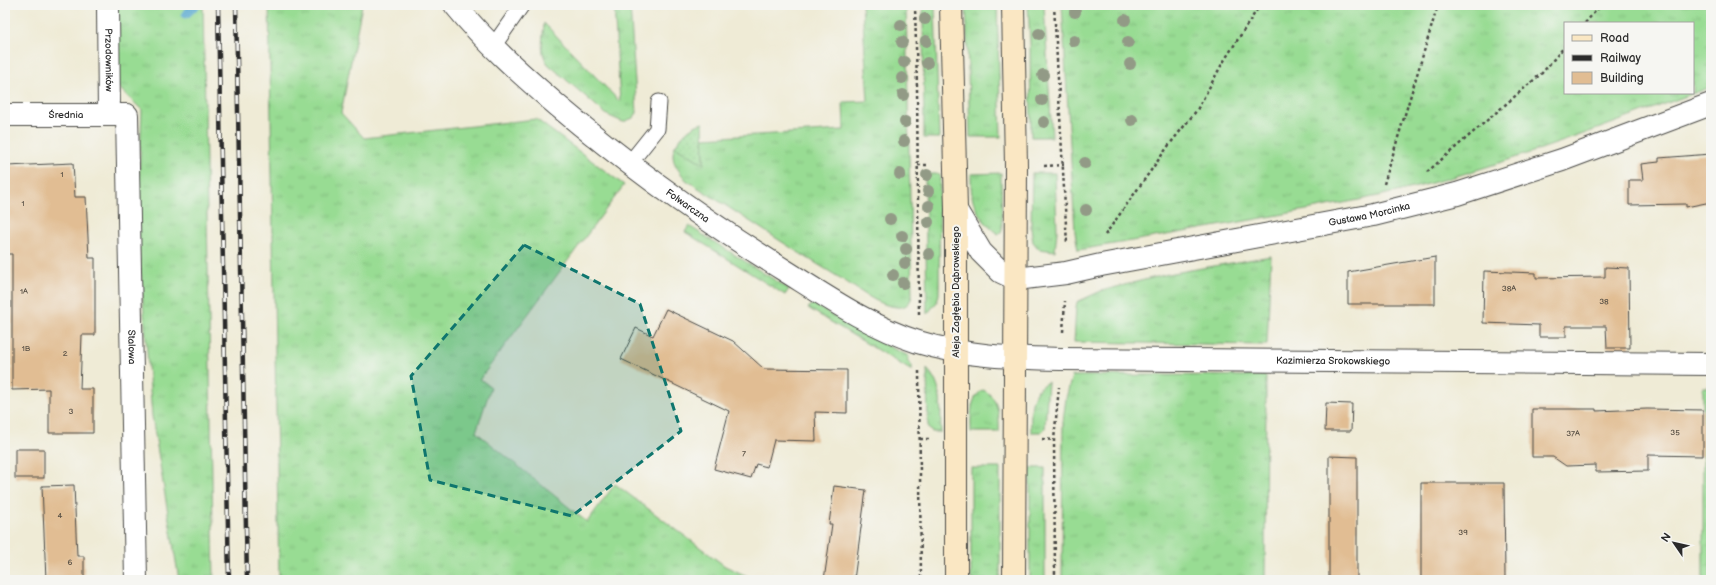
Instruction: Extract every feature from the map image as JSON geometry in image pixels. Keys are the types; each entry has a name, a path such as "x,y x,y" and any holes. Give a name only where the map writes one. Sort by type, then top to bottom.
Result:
{"street":[{"name":"Przodowników","path":"108,5 118,115"},
{"name":"Folwarczna","path":"455,5 492,48 578,123 629,164 721,231 842,306 879,327 919,342 956,351"},
{"name":"Aleja Zagłębia Dąbrowskiego","path":"951,5 956,210 956,580"},
{"path":"1012,5 1016,166 1014,580"},
{"name":"Gustawa Morcinka","path":"1016,279 1080,270 1373,214 1457,194 1506,180 1711,104"},
{"name":"Średnia","path":"5,116 118,115"},
{"name":"Stalowa","path":"118,115 136,580"},
{"path":"956,210 981,252 1001,272 1016,279"},
{"name":"Kazimierza Srokowskiego","path":"956,351 1015,358 1711,364"}],"lane":[{"path":"492,48 522,5"},
{"path":"629,164 657,129 659,102"}],"path":[{"path":"914,5 917,87 919,316"},
{"path":"1054,5 1068,251"},
{"path":"1080,270 1169,145 1197,110 1222,64 1260,5"},
{"path":"1373,214 1390,167 1438,5"},
{"path":"1586,22 1601,5"},
{"path":"1422,176 1542,73 1564,47"},
{"path":"1038,166 1064,166"},
{"path":"1063,334 1065,300"},
{"path":"919,370 920,580"},
{"path":"1054,580 1054,440 1059,386"}],"highlighted area":[{"path":"524,245 640,304 681,431 572,516 430,480 411,376"}],"green space":[{"path":"113,5 203,5 214,580 179,580 152,416 137,225 142,110 114,83"},
{"path":"269,5 362,5 341,113 364,138 536,119 624,185 480,379 491,387 476,432 587,522 615,484 725,566 756,580 279,580"},
{"path":"614,5 630,5 637,113 633,118 623,122 607,115 548,64 543,55 542,39 544,23 620,102"},
{"path":"862,5 906,5 912,296 910,301 902,307 889,306 867,296 686,180 677,168 673,156 675,146 704,163 703,138 844,130 843,102 868,101"},
{"path":"923,5 935,5 939,138 924,138"},
{"path":"966,5 997,5 1001,137 970,137"},
{"path":"1028,5 1044,5 1052,137 1031,137"},
{"path":"1062,5 1711,5 1711,87 1694,93 1694,22 1564,22 1564,94 1692,94 1567,140 1458,176 1421,186 1333,205 1078,250 1075,232"},
{"path":"703,123 704,164 675,146 680,138 694,126"},
{"path":"1001,173 1002,231 998,234 985,222 975,207 971,188 971,174"},
{"path":"1032,173 1055,173 1057,231 1055,251 1039,249 1033,242 1031,228"},
{"path":"925,174 940,174 939,294 937,302 927,314"},
{"path":"689,226 789,289 785,295 685,232"},
{"path":"1271,256 1267,345 1074,342 1077,302 1101,291 1168,274"},
{"path":"813,304 873,339 909,356 907,361 912,366 912,371 808,308"},
{"path":"927,369 939,390 941,406 941,432 932,432 928,428"},
{"path":"1072,376 1266,376 1265,580 1062,580 1063,421 1066,398"},
{"path":"1048,382 1045,428 1041,432 1031,432 1031,411 1034,397 1037,391"},
{"path":"1703,387 1711,387 1711,580 1703,580"},
{"path":"983,390 992,397 995,402 999,420 999,432 971,432 973,403 978,393"},
{"path":"971,468 1000,468 1000,580 971,580"},
{"path":"1030,468 1045,468 1045,580 1030,580"}],"building":[{"path":"1711,154 1711,202 1686,207 1686,204 1629,205 1629,180 1643,180 1641,164 1659,162 1659,158"},
{"path":"73,163 75,197 86,197 89,258 95,258 95,335 82,335 80,389 93,389 93,433 49,433 49,389 12,390 12,254 5,254 5,187 8,187 7,166"},
{"path":"1435,257 1435,304 1348,304 1348,272"},
{"path":"1605,267 1629,268 1630,348 1607,348 1606,326 1566,326 1566,337 1539,337 1539,325 1483,323 1484,271 1536,273 1536,278 1605,277"},
{"path":"666,309 733,341 764,369 847,370 847,413 815,412 816,441 774,440 767,467 756,464 751,479 714,469 729,411 621,359 636,328 653,336"},
{"path":"1326,403 1352,404 1351,431 1325,431"},
{"path":"1532,409 1596,409 1596,411 1647,409 1703,410 1703,456 1648,455 1648,471 1596,472 1596,465 1566,466 1553,457 1532,457"},
{"path":"15,449 44,449 44,478 15,478"},
{"path":"1329,456 1357,457 1357,580 1329,580"},
{"path":"1421,483 1504,483 1505,580 1421,580"},
{"path":"74,485 77,556 84,556 84,580 46,580 42,486"},
{"path":"834,486 866,490 854,580 824,580 832,524 829,524"}],"waterway":[{"path":"186,14 196,5"}],"railway":[{"path":"218,5 229,580"},
{"path":"236,5 247,580"}]}
